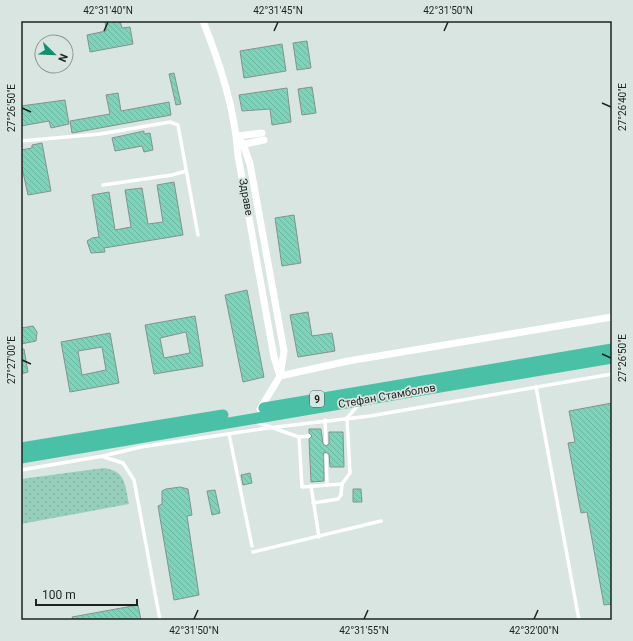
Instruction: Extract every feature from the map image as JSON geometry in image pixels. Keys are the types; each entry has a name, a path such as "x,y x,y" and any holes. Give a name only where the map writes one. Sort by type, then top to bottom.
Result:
{"highway":[{"name":"Стефан Стамболов","path":"21,448 612,349"},
{"name":"Стефан Стамболов","path":"21,458 247,418 612,358"}],"street":[{"path":"203,21 220,63 237,136 250,164 284,351 280,376 260,409"},
{"path":"237,136 263,136 240,145"},
{"name":"Здраве","path":"240,145 274,357 280,376"},
{"path":"280,376 348,361 612,317"}],"lane":[{"path":"21,141 100,134 170,122 178,125 198,235"},
{"path":"103,185 172,175 186,171"},
{"path":"21,470 141,448 229,434 325,420 370,416 612,374"},
{"path":"536,387 580,620"},
{"path":"313,502 338,500 341,495 342,484 350,473 347,418 362,400"},
{"path":"247,418 268,428 299,437 309,436"},
{"path":"325,420 324,435 326,443"},
{"path":"229,434 252,546"},
{"path":"299,437 302,487 342,484"},
{"path":"326,455 328,485"},
{"path":"103,456 123,462 130,471 134,480 160,620"},
{"path":"311,486 319,536"},
{"path":"253,552 381,521"}],"green space":[{"path":"104,468 117,472 121,476 125,485 129,504 21,524 21,479"}],"building":[{"path":"105,21 120,21 122,28 130,27 133,44 90,52 87,35 106,31"},
{"path":"307,41 311,68 297,70 293,43"},
{"path":"282,44 286,71 244,78 240,51"},
{"path":"174,73 181,104 176,105 169,74"},
{"path":"312,87 316,113 302,115 298,89"},
{"path":"287,88 291,122 272,125 270,109 242,111 239,95"},
{"path":"118,93 121,111 169,102 171,115 72,133 70,121 110,114 106,95"},
{"path":"65,100 69,124 51,128 49,121 21,126 21,106"},
{"path":"144,131 144,134 150,133 153,150 144,152 142,146 115,151 112,138"},
{"path":"42,143 51,191 28,195 21,163 21,150 32,148 32,145"},
{"path":"174,182 183,235 104,248 105,252 91,253 87,241 92,238 99,237 92,195 109,192 115,230 131,227 125,190 142,188 148,224 163,222 157,185"},
{"path":"294,215 301,263 282,266 275,218"},
{"path":"247,290 264,377 243,382 225,295"},
{"path":"308,312 312,336 332,333 335,351 298,357 290,315"},
{"path":"195,316 203,366 154,374 145,325","holes":["186,332 190,353 164,358 160,338"]},
{"path":"33,326 37,332 36,341 21,344 21,328"},
{"path":"110,333 119,383 70,392 61,342","holes":["102,347 106,370 82,375 78,351"]},
{"path":"21,349 24,349 28,372 21,374"},
{"path":"612,403 612,604 604,605 587,512 581,513 568,443 575,442 569,411"},
{"path":"309,429 321,429 323,444 326,446 329,444 329,432 343,432 344,467 330,467 329,454 324,452 324,481 311,482 309,439 312,436 309,433"},
{"path":"250,473 252,483 243,485 241,475"},
{"path":"180,487 188,489 192,515 187,516 199,595 174,600 158,506 162,504 162,491"},
{"path":"353,489 361,489 362,502 353,502"},
{"path":"215,490 220,513 212,515 207,491"},
{"path":"138,605 141,620 73,620 72,617"}]}
